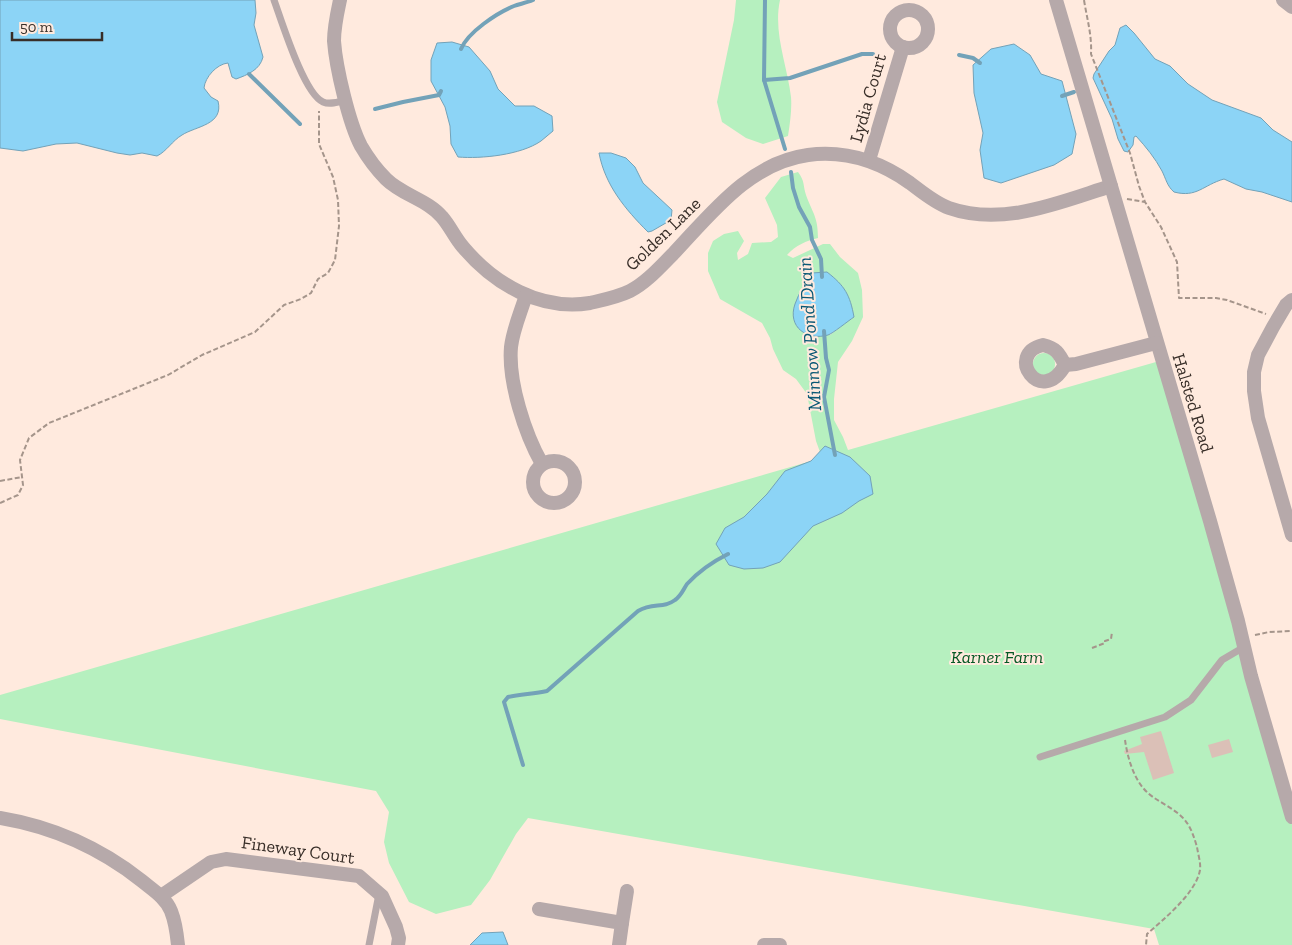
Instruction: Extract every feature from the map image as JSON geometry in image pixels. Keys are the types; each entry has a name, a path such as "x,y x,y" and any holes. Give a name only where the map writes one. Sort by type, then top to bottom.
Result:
{"street":[{"name":"Golden Lane","path":"340,0 335,18 334,40 337,64 361,146 373,164 398,189 434,209 442,217 462,246 481,266 498,280 526,296 556,303 572,304 588,303 631,291 664,263 737,188 756,173 773,164 810,154 854,156 869,160 896,174 936,202 949,208 972,213 1011,214 1111,186"},
{"name":"Halsted Road","path":"1056,0 1213,534 1292,817"},
{"path":"1283,0 1292,6"},
{"name":"Lydia Court","path":"869,160 903,47"},
{"path":"526,296 513,334 511,348 512,370 515,389 532,446 542,464"},
{"path":"1292,300 1286,305 1258,355 1254,372 1254,390 1258,418 1292,535"},
{"path":"1065,365 1076,364 1156,343"},
{"path":"0,818 73,838 122,866 161,896 171,911 178,945"},
{"name":"Fineway Court","path":"161,896 211,862 226,860 359,876 382,896 396,927 399,938 398,945"},
{"path":"619,945 628,891"},
{"path":"539,909 622,923"},
{"path":"764,945 780,945"}],"lane":[{"path":"274,0 306,82 314,96 323,102 331,103 346,100"},
{"path":"1040,758 1165,717 1191,700 1222,660 1243,642"},
{"path":"369,945 379,894"}],"path":[{"path":"1084,0 1092,39 1091,54 1130,153 1145,202 1161,227 1177,262 1179,298 1216,298 1227,300 1266,314"},
{"path":"0,503 18,495 23,485 20,460 29,438 49,423 168,375 202,355 255,332 284,305 311,293 318,279 328,273 335,260 339,226 338,200 333,177 319,144 319,110 323,102"},
{"path":"1115,201 1134,199 1145,202"},
{"path":"0,481 22,477"},
{"path":"1243,642 1269,632 1292,631"},
{"path":"1092,648 1103,645 1106,643 1105,641 1111,639 1112,632"},
{"path":"1123,730 1129,758 1142,786 1151,796 1184,819 1194,838 1200,868 1192,887 1175,908 1147,934 1146,945"}],"green space":[{"path":"736,0 780,0 778,24 791,97 790,121 788,136 763,144 746,138 722,122 717,102 734,20"},
{"name":"Karner Farm","path":"798,172 803,181 818,231 818,238 801,244 787,255 793,258 823,244 830,244 840,257 858,273 862,290 863,317 852,341 838,362 834,399 834,420 848,450 1163,360 1292,811 1292,945 1159,945 1154,929 528,818 516,834 490,880 471,905 436,914 409,902 389,863 384,842 389,812 376,791 0,719 0,695 839,453 825,446 820,452 807,394 796,379 783,370 762,323 720,299 708,271 708,253 713,241 724,234 738,231 744,241 737,253 738,260 748,254 752,243 771,242 778,237 777,225 765,198 781,177","holes":["794,306 853,317 830,335"]},
{"path":"1044,353 1052,356 1055,364 1052,372 1044,375 1036,372 1033,364 1036,356"}],"water":[{"path":"0,0 255,0 256,13 254,25 263,57 256,69 236,79 232,77 228,63 212,72 204,88 211,97 218,101 219,109 217,115 207,124 182,135 157,156 142,153 130,155 117,153 77,143 56,144 23,151 0,148"},
{"path":"1126,25 1155,59 1170,66 1188,84 1212,100 1261,118 1273,130 1292,142 1292,202 1246,189 1224,179 1194,192 1174,192 1147,148 1136,136 1128,152 1124,151 1093,78 1109,51 1115,45 1120,28"},
{"path":"452,42 469,47 490,71 498,89 515,106 534,106 552,116 553,131 541,141 523,150 489,157 458,157 451,144 450,126 445,107 431,81 431,60 437,43"},
{"path":"1014,44 1030,55 1041,74 1062,81 1076,134 1072,154 1054,165 1001,183 984,178 980,150 983,133 974,93 973,65 991,49"},
{"path":"599,153 611,153 626,158 635,167 643,183 672,210 671,220 648,232 617,196 606,176"},
{"path":"827,272 846,292 854,317 828,335 813,336 806,334 796,325 793,312 795,304 812,273"},
{"path":"825,446 850,457 870,476 873,494 842,513 813,526 780,562 763,568 744,569 729,565 716,544 725,528 744,517 767,494 785,471 811,461"},
{"path":"503,932 508,945 470,945 482,933"}],"building":[{"path":"1161,731 1174,773 1153,780 1144,752 1125,754 1124,751 1142,744 1140,737"},
{"path":"1229,739 1233,752 1212,758 1208,745"}],"waterway":[{"path":"461,49 470,36 492,18 514,6 533,0"},
{"name":"Minnow Pond Drain","path":"765,0 764,80 785,149"},
{"path":"764,80 790,78 862,54 873,54"},
{"path":"959,55 973,58 980,63"},
{"path":"249,74 300,124"},
{"path":"375,109 439,95 441,91"},
{"path":"1062,96 1074,92"},
{"name":"Minnow Pond Drain","path":"791,172 793,188 799,207 810,227 812,240 821,259 822,277"},
{"name":"Minnow Pond Drain","path":"824,331 829,370 824,397 835,455"},
{"name":"Minnow Pond Drain","path":"523,765 504,702 508,697 547,691 638,611 643,608 671,603 696,575 728,554"}]}
